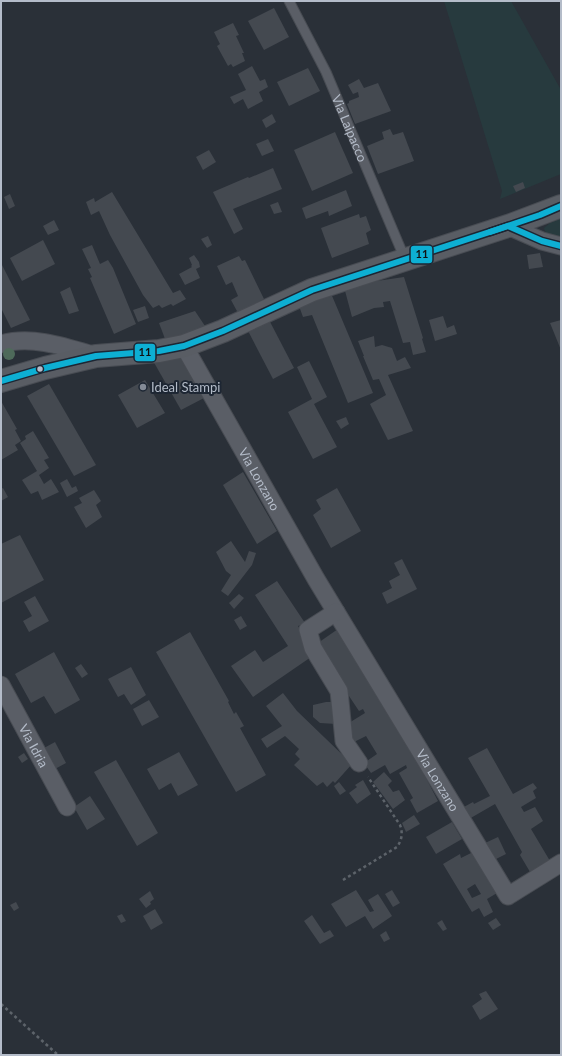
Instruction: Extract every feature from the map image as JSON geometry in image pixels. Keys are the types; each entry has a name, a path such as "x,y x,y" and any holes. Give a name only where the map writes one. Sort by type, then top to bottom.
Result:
{"street":[{"path":"1,381 71,361 96,356 159,351 184,346 223,331 312,290 505,228 561,206"},
{"path":"505,228 561,246"},
{"path":"1,344 22,342 52,344 96,356"},
{"name":"Via Lonzano","path":"184,346 316,579 508,896 561,863"},
{"path":"336,612 308,630 313,648 340,691 344,741 359,763"},
{"name":"Via Idria","path":"1,685 67,806"}],"lane":[{"name":"Via Laipacco","path":"289,1 326,72 406,259"}],"path":[{"path":"343,880 396,846 402,838 400,825 359,763"},
{"path":"1,1004 58,1055"}],"green space":[{"path":"444,1 511,1 561,90 561,174 500,199 502,191"},
{"path":"561,218 561,241 546,234 544,228 550,223"}],"building":[{"path":"274,8 289,37 264,50 248,21"},
{"path":"233,23 239,35 236,36 244,53 242,53 245,61 233,67 231,64 228,66 217,46 220,44 214,32"},
{"path":"252,66 260,81 265,79 268,87 259,92 263,101 248,109 243,99 234,104 230,97 246,90 238,74"},
{"path":"308,68 320,91 289,106 277,82"},
{"path":"359,79 364,88 378,83 391,111 355,124 347,104 349,101 359,97 358,92 353,94 348,85"},
{"path":"272,114 276,122 266,128 262,120"},
{"path":"390,129 393,135 403,132 414,161 378,174 367,146 384,139 382,132"},
{"path":"335,132 353,173 312,191 294,150"},
{"path":"268,139 274,151 262,156 256,144"},
{"path":"209,150 216,162 203,170 196,157"},
{"path":"273,168 282,189 233,209 243,229 234,234 213,192"},
{"path":"523,182 525,188 516,192 513,186"},
{"path":"346,190 352,206 329,216 328,211 306,219 302,208"},
{"path":"112,192 173,293 180,290 186,299 173,306 171,304 162,308 159,305 153,308 143,295 110,235 99,211 91,215 86,202 94,198 95,202"},
{"path":"10,194 15,206 9,209 4,197"},
{"path":"278,202 282,212 274,214 270,205"},
{"path":"359,214 360,218 366,216 371,230 366,233 369,244 332,258 321,228"},
{"path":"54,220 59,230 48,235 43,226"},
{"path":"208,236 212,245 207,248 201,239"},
{"path":"43,240 55,264 22,281 10,258"},
{"path":"92,245 100,264 108,260 113,268 136,324 114,334 90,278 92,277 88,269 91,268 82,249"},
{"path":"540,253 543,267 529,269 527,255"},
{"path":"194,255 199,262 200,267 196,269 200,278 185,285 179,274 192,267 189,258"},
{"path":"239,256 242,261 245,260 264,299 238,313 231,300 238,296 232,282 226,285 217,266"},
{"path":"1,263 30,320 11,328 1,308"},
{"path":"404,277 426,352 413,355 410,342 403,343 390,301 383,302 384,307 374,308 352,317 344,287"},
{"path":"70,287 79,311 69,314 60,292"},
{"path":"330,291 373,393 348,403 312,315 303,317 299,306"},
{"path":"145,306 149,318 138,322 133,310"},
{"path":"195,311 207,329 167,344 159,323"},
{"path":"267,316 294,368 273,379 246,327"},
{"path":"443,316 447,328 454,325 457,334 435,341 429,320"},
{"path":"561,320 561,350 550,323"},
{"path":"374,336 375,347 382,345 392,348 397,361 405,357 411,368 388,375 413,431 388,440 370,404 386,395 379,379 373,380 358,341"},
{"path":"178,354 204,398 181,410 152,359"},
{"path":"309,361 327,397 314,404 337,447 313,459 288,412 312,399 297,367"},
{"path":"145,380 165,413 137,428 118,395"},
{"path":"49,384 96,465 74,476 27,396"},
{"path":"1,401 17,429 15,430 21,441 15,445 18,450 1,460"},
{"path":"346,417 349,424 341,429 336,421"},
{"path":"33,431 49,458 44,460 49,468 39,475 44,484 51,479 59,492 42,500 38,491 31,494 22,480 37,471 20,443 26,439 25,436"},
{"path":"243,472 277,531 257,544 223,485"},
{"path":"67,479 72,488 76,486 78,491 67,497 60,483"},
{"path":"3,488 8,497 1,501 1,489"},
{"path":"337,488 361,531 331,548 313,515 321,509 316,500"},
{"path":"94,490 101,501 96,505 102,517 86,528 74,507 82,503 79,498"},
{"path":"20,535 44,580 1,603 1,544"},
{"path":"231,541 245,562 249,551 256,553 252,565 228,596 221,591 231,575 226,571 216,552"},
{"path":"402,559 417,589 387,604 382,593 392,588 389,581 400,575 394,563"},
{"path":"277,581 305,623 298,626 314,655 253,697 231,666 255,650 263,662 288,646 255,595"},
{"path":"239,594 244,598 234,609 229,603"},
{"path":"35,596 49,621 29,632 23,621 32,616 24,602"},
{"path":"241,616 247,626 240,630 234,620"},
{"path":"338,629 404,736 438,801 417,813 410,800 413,798 399,773 407,768 406,765 390,774 385,765 371,773 364,763 377,754 366,736 354,742 344,726 365,713 363,709 359,711 315,645"},
{"path":"190,632 229,701 228,702 234,714 236,712 244,726 240,728 266,775 236,792 156,652"},
{"path":"54,652 80,700 55,714 44,696 31,703 15,674"},
{"path":"81,664 88,674 82,678 75,668"},
{"path":"131,667 146,695 131,705 124,694 118,697 108,679"},
{"path":"283,693 297,711 352,764 335,783 333,781 327,787 323,782 317,786 294,765 300,759 295,754 299,749 285,736 267,748 261,739 282,726 266,706"},
{"path":"149,700 159,717 142,726 133,709"},
{"path":"326,702 335,702 336,724 320,723 313,717 313,705"},
{"path":"55,742 66,763 55,769 44,748"},
{"path":"487,748 513,794 533,783 537,788 533,791 536,798 521,807 524,812 535,807 543,821 531,829 553,866 533,877 520,855 522,852 495,804 469,819 462,808 490,796 468,758"},
{"path":"179,752 198,785 178,796 171,783 159,790 147,769"},
{"path":"24,753 28,759 22,763 18,757"},
{"path":"116,760 158,833 137,846 94,772"},
{"path":"384,772 392,781 388,785 393,792 399,790 405,800 393,809 373,782"},
{"path":"363,780 371,794 357,804 349,793 357,787 355,785"},
{"path":"339,782 346,791 340,795 334,786"},
{"path":"90,796 105,819 87,830 74,807"},
{"path":"414,815 420,824 406,832 402,823"},
{"path":"452,822 462,839 436,854 426,837"},
{"path":"498,837 506,854 492,861 483,844"},
{"path":"473,852 497,893 487,899 493,912 484,917 479,908 472,912 443,864 460,854 461,858","holes":["475,884 481,894 472,898 467,889"]},
{"path":"356,890 370,912 374,911 368,900 378,894 392,916 373,929 365,916 346,927 331,904"},
{"path":"392,890 400,903 393,907 385,894"},
{"path":"150,891 154,899 146,908 139,899"},
{"path":"16,902 19,908 14,911 10,905"},
{"path":"155,909 163,923 151,930 143,916"},
{"path":"122,914 126,921 121,923 117,916"},
{"path":"312,915 324,933 330,930 334,936 320,944 304,921"},
{"path":"496,918 501,925 493,930 488,923"},
{"path":"442,920 447,929 443,931 437,923"},
{"path":"386,931 390,939 384,942 380,935"},
{"path":"486,991 498,1009 480,1020 472,1006 482,999 479,994"}],"transit line":[{"name":"11","path":"490,232 540,215 561,206"},
{"name":"11","path":"1,381 45,368 96,356 159,351 184,346 223,331 312,290 508,226 542,241 561,246"}],"place":[{"name":"Ideal Stampi","path":"143,387"}]}
